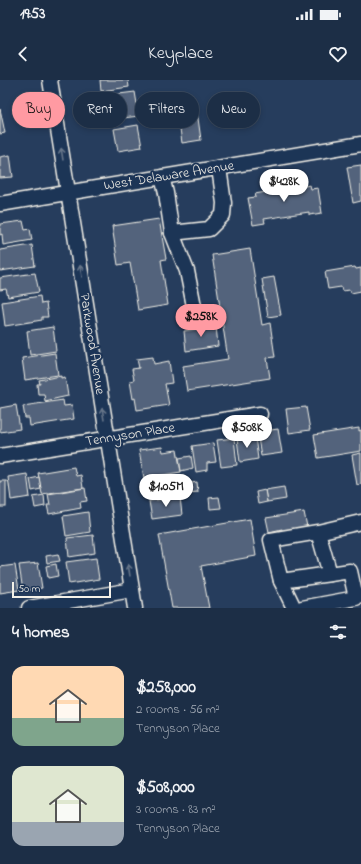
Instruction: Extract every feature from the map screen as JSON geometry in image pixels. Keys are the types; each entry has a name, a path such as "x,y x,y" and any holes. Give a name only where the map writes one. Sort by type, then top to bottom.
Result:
{"street":[{"name":"Parkwood Avenue","path":"50,80 135,608"},
{"name":"West Delaware Avenue","path":"0,204 361,144"},
{"path":"172,233 209,229 223,215 224,203 219,168"},
{"path":"162,177 172,233 187,271 195,310"},
{"name":"Tennyson Place","path":"0,456 260,414"},
{"path":"294,608 281,581 272,540 318,532 361,522"},
{"path":"318,532 330,574"},
{"path":"281,581 350,571 356,598 302,608"},
{"path":"29,608 132,590"}],"building":[{"path":"100,80 128,80 129,87 101,91"},
{"path":"135,92 135,116 127,118 127,93"},
{"path":"0,109 5,133 0,134"},
{"path":"135,126 135,128 139,128 142,147 118,151 114,129"},
{"path":"199,126 201,140 182,143 180,128 199,128"},
{"path":"10,155 13,177 0,178 0,157"},
{"path":"361,165 361,201 353,203 347,167"},
{"path":"294,184 294,188 310,185 311,189 318,188 322,213 309,215 309,212 264,219 265,223 253,225 248,198 256,197 255,194 271,191 271,188"},
{"path":"159,219 166,259 161,260 168,305 138,310 130,263 118,265 112,226"},
{"path":"23,221 25,230 30,229 32,240 3,245 2,234 0,235 0,224"},
{"path":"32,245 35,266 0,271 0,250"},
{"path":"250,249 262,325 270,323 275,357 267,358 270,378 187,391 183,366 228,359 212,255"},
{"path":"355,267 356,269 361,268 361,291 351,293 350,290 342,291 341,287 328,289 325,272"},
{"path":"35,273 39,292 8,297 6,289 0,290 0,278"},
{"path":"274,277 281,315 268,317 262,279"},
{"path":"40,296 41,304 46,303 48,317 42,317 42,320 5,326 2,302"},
{"path":"216,326 218,346 186,351 184,331"},
{"path":"53,327 56,351 30,355 27,331"},
{"path":"55,353 58,375 25,380 22,358"},
{"path":"153,357 154,364 169,361 172,383 165,384 169,405 137,410 135,398 133,399 130,381 134,380 132,369 139,368 137,359"},
{"path":"61,376 61,378 65,377 68,396 45,401 44,394 38,394 37,384 40,384 39,380"},
{"path":"63,400 64,406 72,405 74,419 30,426 29,418 25,418 23,406"},
{"path":"16,405 20,429 0,432 0,408"},
{"path":"306,407 310,430 289,433 286,409"},
{"path":"359,428 359,431 361,430 361,451 318,458 314,435"},
{"path":"278,429 282,453 261,456 257,432"},
{"path":"255,437 258,459 240,462 237,439"},
{"path":"234,438 237,465 221,467 217,440"},
{"path":"213,443 216,462 207,463 207,470 196,472 192,446"},
{"path":"162,447 163,452 177,450 181,472 144,478 139,450"},
{"path":"361,453 361,484 357,485 352,455"},
{"path":"191,456 193,468 181,471 179,458"},
{"path":"74,467 76,476 81,475 83,488 42,494 38,473"},
{"path":"27,474 30,497 11,500 8,477"},
{"path":"184,475 187,494 148,499 146,480"},
{"path":"39,477 41,489 32,491 30,479"},
{"path":"0,481 6,481 6,507 0,507"},
{"path":"197,482 198,492 188,493 186,484"},
{"path":"284,487 286,499 267,502 265,490"},
{"path":"85,488 87,501 80,502 81,508 49,514 47,505 50,505 48,494"},
{"path":"265,490 267,502 258,504 256,492"},
{"path":"44,495 45,506 35,508 33,497"},
{"path":"180,497 182,515 152,519 149,501"},
{"path":"219,497 221,508 210,509 209,498"},
{"path":"88,512 90,532 66,536 63,516"},
{"path":"304,512 307,527 282,531 282,529 269,532 266,518"},
{"path":"250,519 256,556 201,566 209,608 172,608 159,535"},
{"path":"93,535 95,553 69,557 67,538"},
{"path":"58,554 60,561 47,563 46,556"},
{"path":"96,558 99,579 69,584 66,562"},
{"path":"38,563 42,588 23,591 19,565"},
{"path":"56,564 58,576 48,578 46,566"},
{"path":"15,565 19,590 0,593 0,567"}]}
